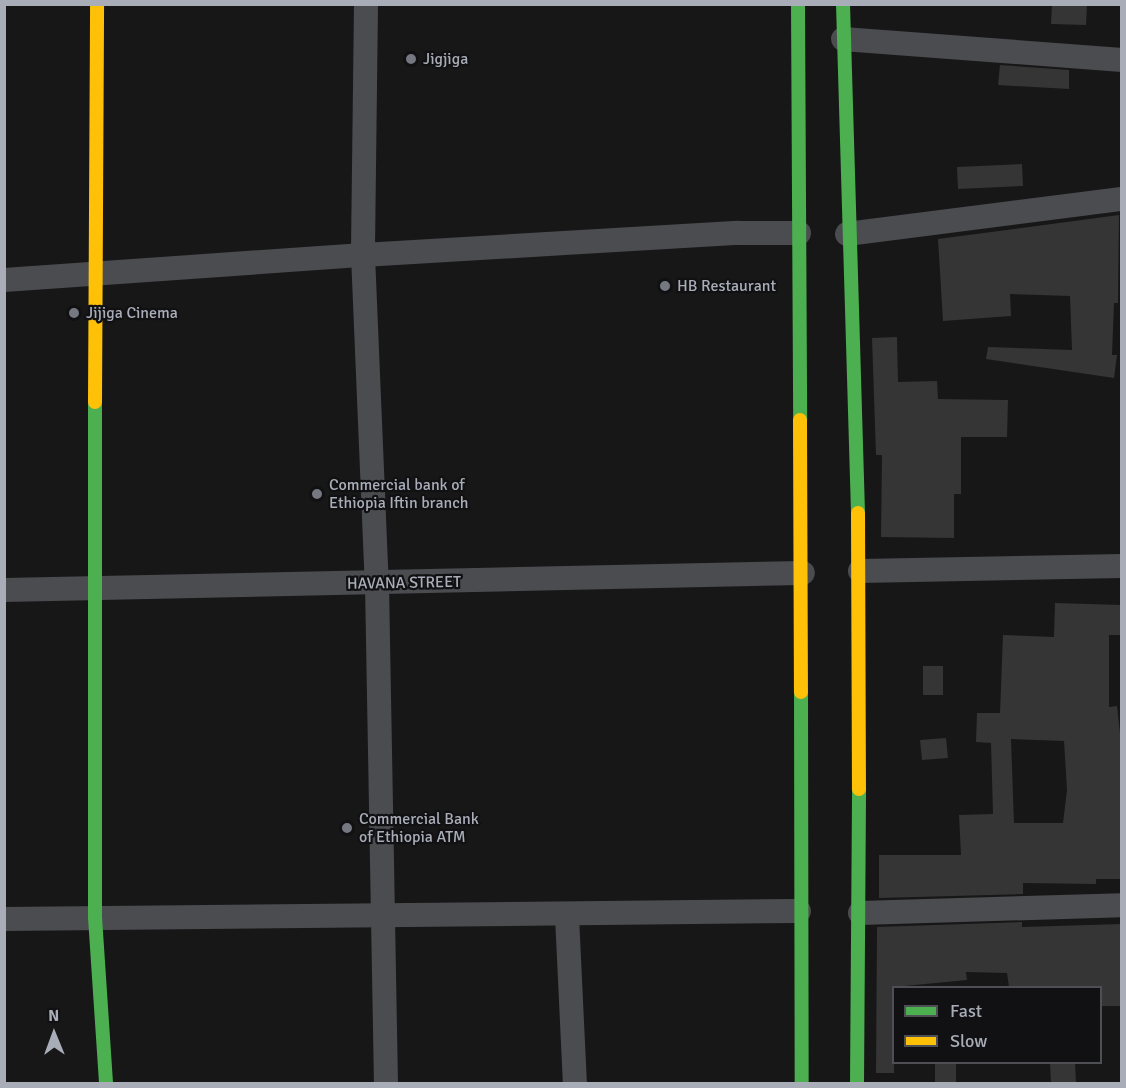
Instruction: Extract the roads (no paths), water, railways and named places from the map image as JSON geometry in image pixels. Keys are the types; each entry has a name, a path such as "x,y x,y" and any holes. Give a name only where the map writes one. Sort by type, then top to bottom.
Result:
{"main road":[{"path":"97,4 93,274 98,588 95,917 106,1083"},
{"path":"798,4 802,573 799,911 802,1083"},
{"path":"843,4 847,234 860,571 860,913 857,1083"}],"street":[{"path":"366,4 363,255 377,584 386,1083"},
{"path":"843,39 1122,60"},
{"path":"847,234 1122,199"},
{"path":"4,280 363,255 738,233 800,233"},
{"path":"860,571 1122,566"},
{"name":"HAVANA STREET","path":"4,590 377,584 802,573"},
{"path":"860,913 1122,905"},
{"path":"4,919 567,916 799,911"},
{"path":"567,916 575,1083"}],"place":[{"name":"Jigjiga","path":"411,59"},
{"name":"HB Restaurant","path":"665,286"},
{"name":"Jijiga Cinema","path":"74,313"},
{"name":"Commercial bank of Ethiopia Iftin branch","path":"317,494"},
{"name":"Commercial Bank of Ethiopia ATM","path":"347,828"}]}
